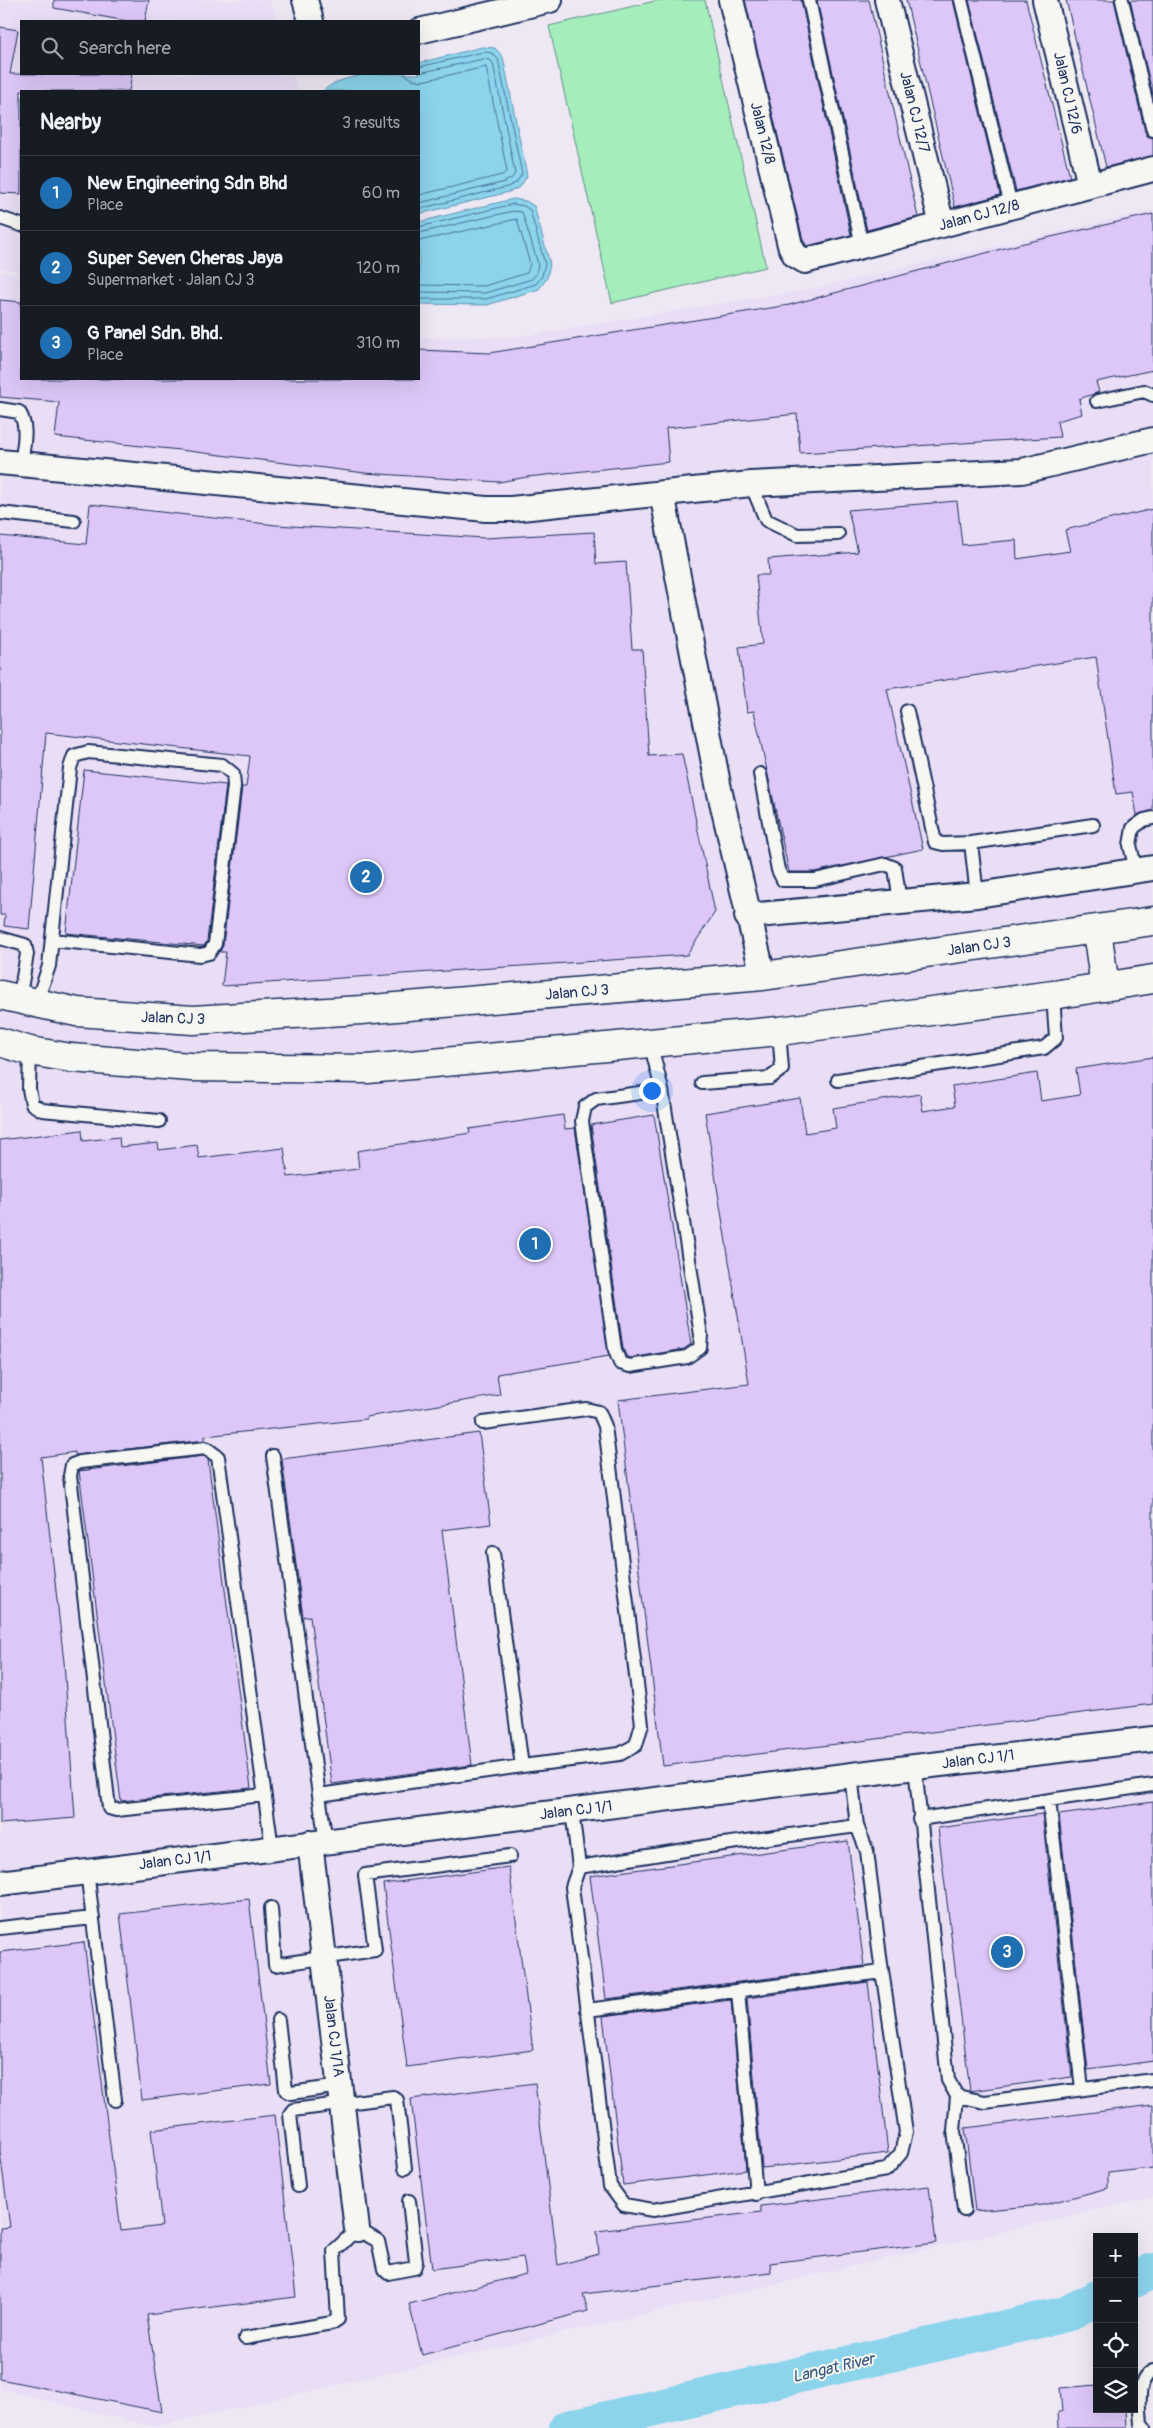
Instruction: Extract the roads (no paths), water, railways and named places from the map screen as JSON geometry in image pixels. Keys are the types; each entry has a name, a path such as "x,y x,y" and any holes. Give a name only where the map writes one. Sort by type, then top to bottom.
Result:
{"street":[{"path":"305,0 311,20"},
{"path":"420,31 550,0"},
{"name":"Jalan 12/8","path":"731,0 790,246 795,255 805,261"},
{"name":"Jalan CJ 12/7","path":"887,0 942,224"},
{"name":"Jalan CJ 12/6","path":"1045,0 1090,185"},
{"name":"Jalan CJ 12/8","path":"805,261 1153,169"},
{"path":"11,463 486,510 751,484 1022,471 1153,440"},
{"path":"662,493 719,789 747,916 763,976"},
{"path":"747,916 977,896 1144,869"},
{"name":"Jalan CJ 3","path":"18,1000 77,1012 193,1020 361,1010 763,976 1153,921"},
{"path":"1097,930 1105,986"},
{"path":"0,1042 30,1051 71,1058 191,1067 368,1068 779,1031 1053,995 1153,979"},
{"name":"Jalan CJ 1/1","path":"0,1883 915,1766 1153,1738"},
{"name":"Jalan CJ 1/1A","path":"318,1842 324,1957 358,2229"}],"lane":[{"path":"809,0 862,246"},
{"path":"961,0 1011,206"},
{"path":"1122,0 1153,130"},
{"path":"0,218 20,225"},
{"path":"1097,401 1144,391 1153,396"},
{"path":"0,409 19,412 23,419 24,433 11,463"},
{"path":"751,484 766,520 796,535 838,534"},
{"path":"0,513 74,521"},
{"path":"907,711 935,842 943,844 970,843 1093,825"},
{"path":"18,1000 49,966 70,768 74,756 88,752 222,765 233,774 234,786 215,944 209,953 200,955 52,940"},
{"path":"760,774 778,870 783,880 814,880 885,864 895,868 900,902"},
{"path":"1144,869 1130,845 1132,828 1144,820 1153,818"},
{"path":"970,843 977,896"},
{"path":"0,938 25,945 27,954 18,1000"},
{"path":"838,1080 1044,1048 1056,1038 1053,995"},
{"path":"702,1084 770,1078 777,1074 782,1069 779,1031"},
{"path":"650,1042 662,1090 700,1335 700,1348 687,1358 630,1366 620,1363 615,1350 582,1121 585,1107 596,1099 662,1090"},
{"path":"30,1051 30,1096 32,1104 42,1110 159,1121"},
{"path":"319,1795 620,1754 636,1745 642,1724 605,1426 599,1412 586,1410 483,1423"},
{"path":"264,1795 116,1810 109,1808 70,1476 72,1466 80,1462 206,1448 218,1456 272,1848"},
{"path":"274,1456 319,1795 318,1842"},
{"path":"493,1553 522,1766"},
{"path":"915,1766 948,2080 958,2096 954,2131 964,2210"},
{"path":"572,1811 579,1867 572,1887 610,2186 624,2205 652,2210 756,2194 886,2170 901,2153 906,2132 882,1972 867,1851 857,1826 851,1775"},
{"path":"920,1819 1153,1786"},
{"path":"1049,1800 1082,2089"},
{"path":"579,1867 716,1844 857,1826"},
{"path":"271,1908 275,1965 375,1950 365,1875 510,1856"},
{"path":"87,1871 115,2100"},
{"path":"0,1928 93,1918"},
{"path":"587,2010 882,1972"},
{"path":"738,1991 756,2194"},
{"path":"278,2020 286,2090 291,2093 393,2097 397,2100 405,2168"},
{"path":"958,2096 985,2102 1153,2080"},
{"path":"298,2186 290,2114 294,2110 341,2095"},
{"path":"245,2338 332,2323 338,2319 334,2251 358,2229 378,2241 384,2269 388,2273 414,2268 416,2262 409,2201"},
{"path":"1144,2428 1141,2424 1140,2389 1149,2373 1153,2371"}],"water":[{"path":"482,47 495,48 503,57 527,176 520,187 509,192 420,214 420,90 324,90 344,79 356,76 420,75 420,63"},
{"path":"513,199 526,201 534,206 550,264 547,278 539,289 487,305 420,304 420,222"}],"waterway":[{"name":"Langat River","path":"1138,2278 1153,2271"},
{"name":"Langat River","path":"567,2428 1066,2314 1093,2300"}],"place":[{"name":"Super Seven Cheras Jaya","path":"366,877"},
{"name":"New Engineering Sdn Bhd","path":"535,1244"},
{"name":"G Panel Sdn. Bhd.","path":"1007,1952"}]}
